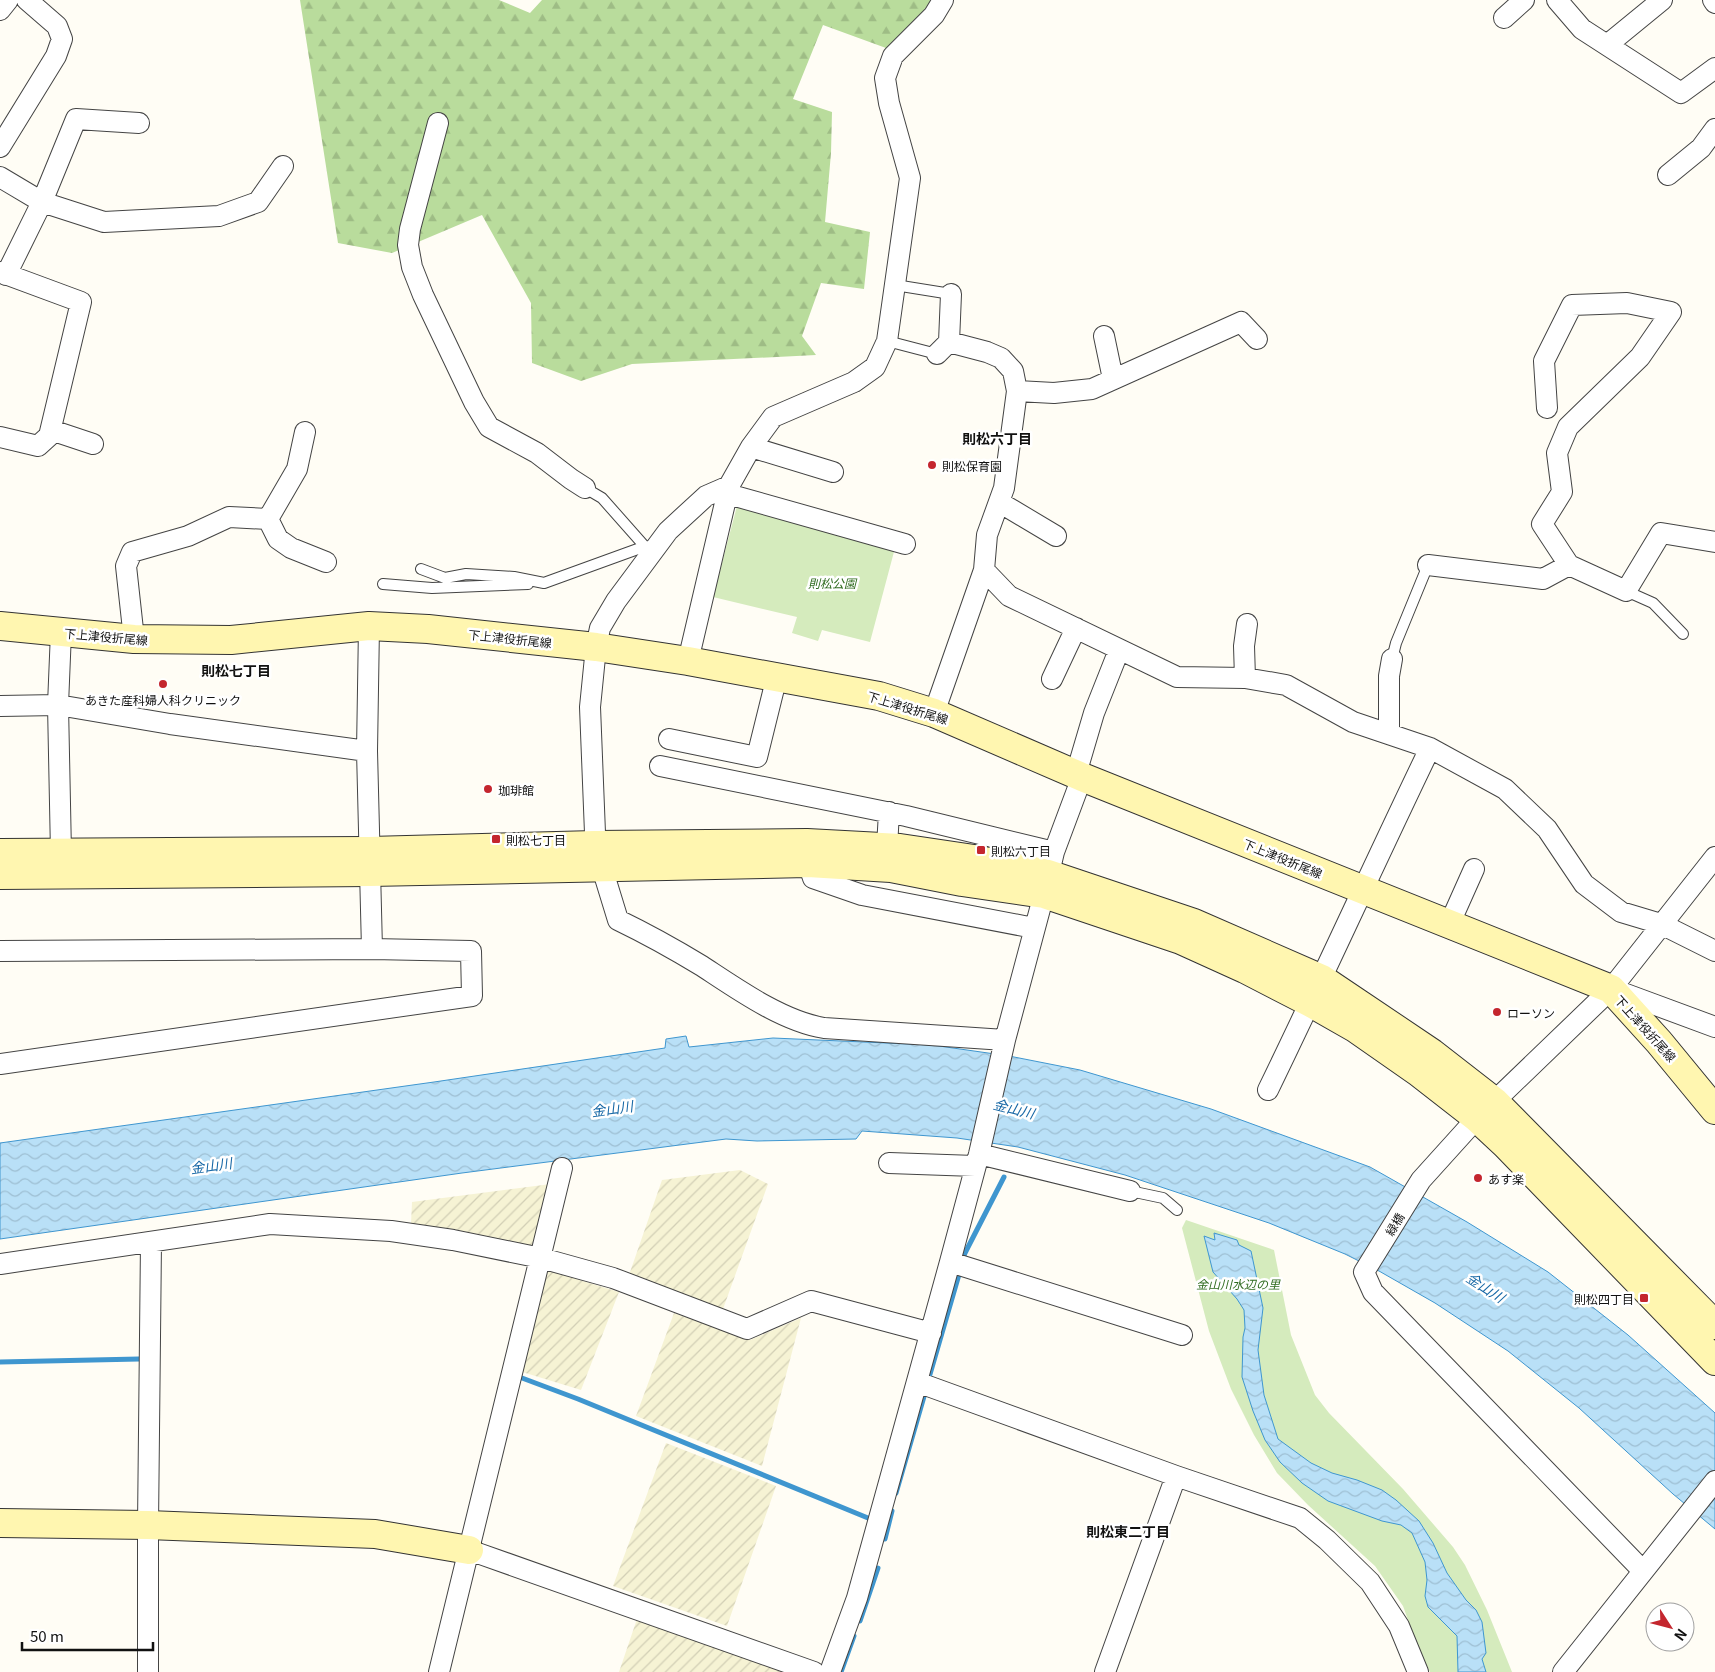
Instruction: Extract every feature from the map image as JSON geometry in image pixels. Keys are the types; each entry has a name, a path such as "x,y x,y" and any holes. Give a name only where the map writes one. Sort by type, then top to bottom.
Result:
{"street":[{"path":"0,10 8,0"},
{"path":"0,147 56,56 62,39 58,26 27,0"},
{"path":"688,661 728,490 751,446 773,417 854,382 875,367 887,341 910,178 889,103 885,78 893,56 934,15 943,0"},
{"path":"1504,18 1524,0"},
{"path":"1557,0 1582,29 1681,93 1715,68"},
{"path":"1607,45 1662,0"},
{"path":"0,437 38,446 49,436 81,302 3,273 42,202 76,119 139,123"},
{"path":"438,124 410,229 408,245 412,267 423,295 474,402 489,427 537,453 585,488"},
{"path":"1668,174 1701,148 1715,129"},
{"path":"0,177 42,202 104,222 219,216 258,202 283,166"},
{"path":"934,713 984,570 987,535 1004,488 1017,391 1013,371 1001,358 987,352 943,348 951,294"},
{"path":"1547,408 1544,361 1572,305 1627,303 1670,312 1640,357 1568,427 1557,453 1562,492 1542,524 1569,565 1626,591 1661,533 1715,542"},
{"path":"1017,391 1054,393 1092,389 1241,322 1257,339"},
{"path":"1104,336 1113,379"},
{"path":"51,430 93,444"},
{"path":"268,519 297,469 305,432"},
{"path":"751,446 833,472"},
{"path":"905,544 728,490 706,496 648,550 600,628 596,647 590,707 599,856 618,920 660,941 753,999 809,1025 1005,1044"},
{"path":"999,502 1056,536"},
{"path":"134,639 126,566 132,552 188,536 229,517 268,519"},
{"path":"268,519 278,539 291,548 326,562"},
{"path":"1428,565 1542,578 1569,565"},
{"path":"984,570 1009,596 1177,677 1245,678 1286,685 1354,722 1430,748 1505,789 1547,829 1584,884 1621,912 1660,924 1715,951"},
{"path":"1245,678 1244,646 1247,624"},
{"name":"下上津役折尾線","path":"0,626 134,639 231,640 369,626 428,629 596,647 777,676 879,696 934,713 1079,775 1610,989 1659,1042 1715,1110"},
{"path":"369,626 367,751 372,949"},
{"path":"1052,678 1076,628"},
{"path":"61,632 58,705 62,853"},
{"path":"830,1672 857,1598 931,1333 978,1156 1034,928 1079,775 1094,713 1120,650"},
{"path":"1389,734 1389,676 1392,659"},
{"path":"669,739 757,757 777,676"},
{"path":"0,706 58,705 170,724 367,751"},
{"path":"1268,1090 1317,991 1362,890 1430,748"},
{"path":"660,766 889,812 1049,873 1181,940 1245,968 1317,991 1355,1028 1410,1066 1486,1110 1715,1326"},
{"path":"887,847 889,812"},
{"path":"0,875 370,861 599,856 807,843 887,847 974,859 1049,873"},
{"path":"0,853 370,861"},
{"path":"599,856 808,863 891,868 962,882 1049,873"},
{"name":"緑橋","path":"1643,1571 1373,1292 1364,1272 1421,1180 1486,1110 1610,989 1715,857"},
{"path":"808,863 813,878 862,895 1034,928"},
{"path":"1449,925 1474,870"},
{"path":"0,952 372,949 471,951 472,996 0,1064"},
{"path":"1610,989 1715,1028"},
{"path":"1486,1110 1506,1145 1715,1360"},
{"path":"889,1163 978,1156 1130,1191"},
{"path":"439,1672 562,1168"},
{"path":"0,1264 270,1224 391,1231 453,1240 540,1258 613,1278 747,1328 811,1301 931,1333"},
{"path":"148,1672 151,1242"},
{"path":"950,1262 1182,1334"},
{"path":"917,1382 1176,1476 1300,1518 1327,1540 1370,1582 1398,1626 1418,1672"},
{"path":"1105,1672 1176,1476"},
{"path":"1563,1672 1715,1481"},
{"path":"0,1523 148,1525 375,1534 470,1550 814,1672"}],"lane":[{"path":"895,285 951,294"},
{"path":"887,341 943,348"},
{"path":"384,584 432,588 544,583 648,550 602,498 585,488"},
{"path":"1392,659 1396,643 1428,565"},
{"path":"421,569 445,578 466,574 514,577 544,583"},
{"path":"1626,591 1653,603 1683,634"},
{"path":"1130,1191 1163,1198 1177,1210"}],"shaded area":[{"path":"740,1170 768,1184 723,1309 629,1275 662,1180"},
{"path":"551,1184 535,1246 452,1229 411,1224 412,1202"},
{"path":"547,1270 619,1292 581,1390 519,1371"},
{"path":"674,1313 750,1340 801,1318 762,1466 636,1416"},
{"path":"666,1443 776,1486 727,1626 613,1586"},
{"path":"638,1616 785,1672 619,1672"}],"green space":[{"path":"300,0 499,0 530,13 542,0 931,0 926,8 886,48 823,25 793,99 832,112 831,153 825,222 870,232 864,289 821,283 802,336 816,355 632,364 581,381 532,363 531,303 482,215 392,253 338,243"},
{"name":"則松公園","path":"737,506 895,548 870,642 822,630 818,641 792,633 797,617 713,597"},
{"name":"金山川水辺の里","path":"1186,1220 1274,1250 1291,1335 1315,1395 1329,1413 1403,1489 1453,1547 1465,1565 1487,1610 1512,1672 1430,1672 1417,1645 1403,1606 1375,1566 1308,1505 1277,1473 1254,1435 1231,1389 1209,1331 1182,1228"}],"water":[{"name":"金山川","path":"686,1036 689,1047 773,1038 932,1045 1009,1056 1080,1070 1211,1109 1370,1167 1467,1222 1548,1272 1628,1335 1715,1413 1715,1529 1673,1494 1579,1408 1508,1351 1435,1303 1379,1271 1345,1254 1269,1223 1125,1175 1018,1147 957,1138 862,1131 856,1139 757,1141 726,1139 462,1173 0,1239 0,1143 665,1048 666,1039"},
{"path":"1214,1233 1237,1240 1239,1245 1251,1251 1263,1308 1258,1350 1264,1395 1278,1439 1311,1463 1332,1473 1382,1490 1419,1521 1433,1543 1447,1573 1466,1600 1476,1610 1482,1622 1486,1653 1482,1659 1486,1672 1458,1672 1457,1636 1428,1607 1425,1596 1427,1580 1425,1562 1412,1533 1401,1525 1382,1521 1328,1501 1302,1483 1280,1462 1265,1440 1242,1377 1245,1328 1244,1310 1237,1299 1213,1272 1204,1236 1215,1240"}],"waterway":[{"path":"962,1262 1004,1177"},
{"path":"928,1381 960,1271"},
{"path":"0,1362 139,1359"},
{"path":"522,1378 578,1399 868,1518"},
{"path":"896,1493 925,1393"},
{"path":"885,1539 892,1511"},
{"path":"860,1621 878,1568"},
{"path":"841,1672 854,1636"}],"place":[{"name":"則松保育園","path":"932,465"},
{"name":"あきた産科婦人科クリニック","path":"163,684"},
{"name":"珈琲館","path":"488,789"},
{"name":"則松七丁目","path":"496,839"},
{"name":"則松六丁目","path":"981,850"},
{"name":"ローソン","path":"1497,1012"},
{"name":"あす楽","path":"1478,1178"},
{"name":"則松四丁目","path":"1644,1298"}],"district":[{"name":"則松六丁目","path":"997,438"},
{"name":"則松七丁目","path":"236,670"},
{"name":"則松東二丁目","path":"1128,1531"}]}
